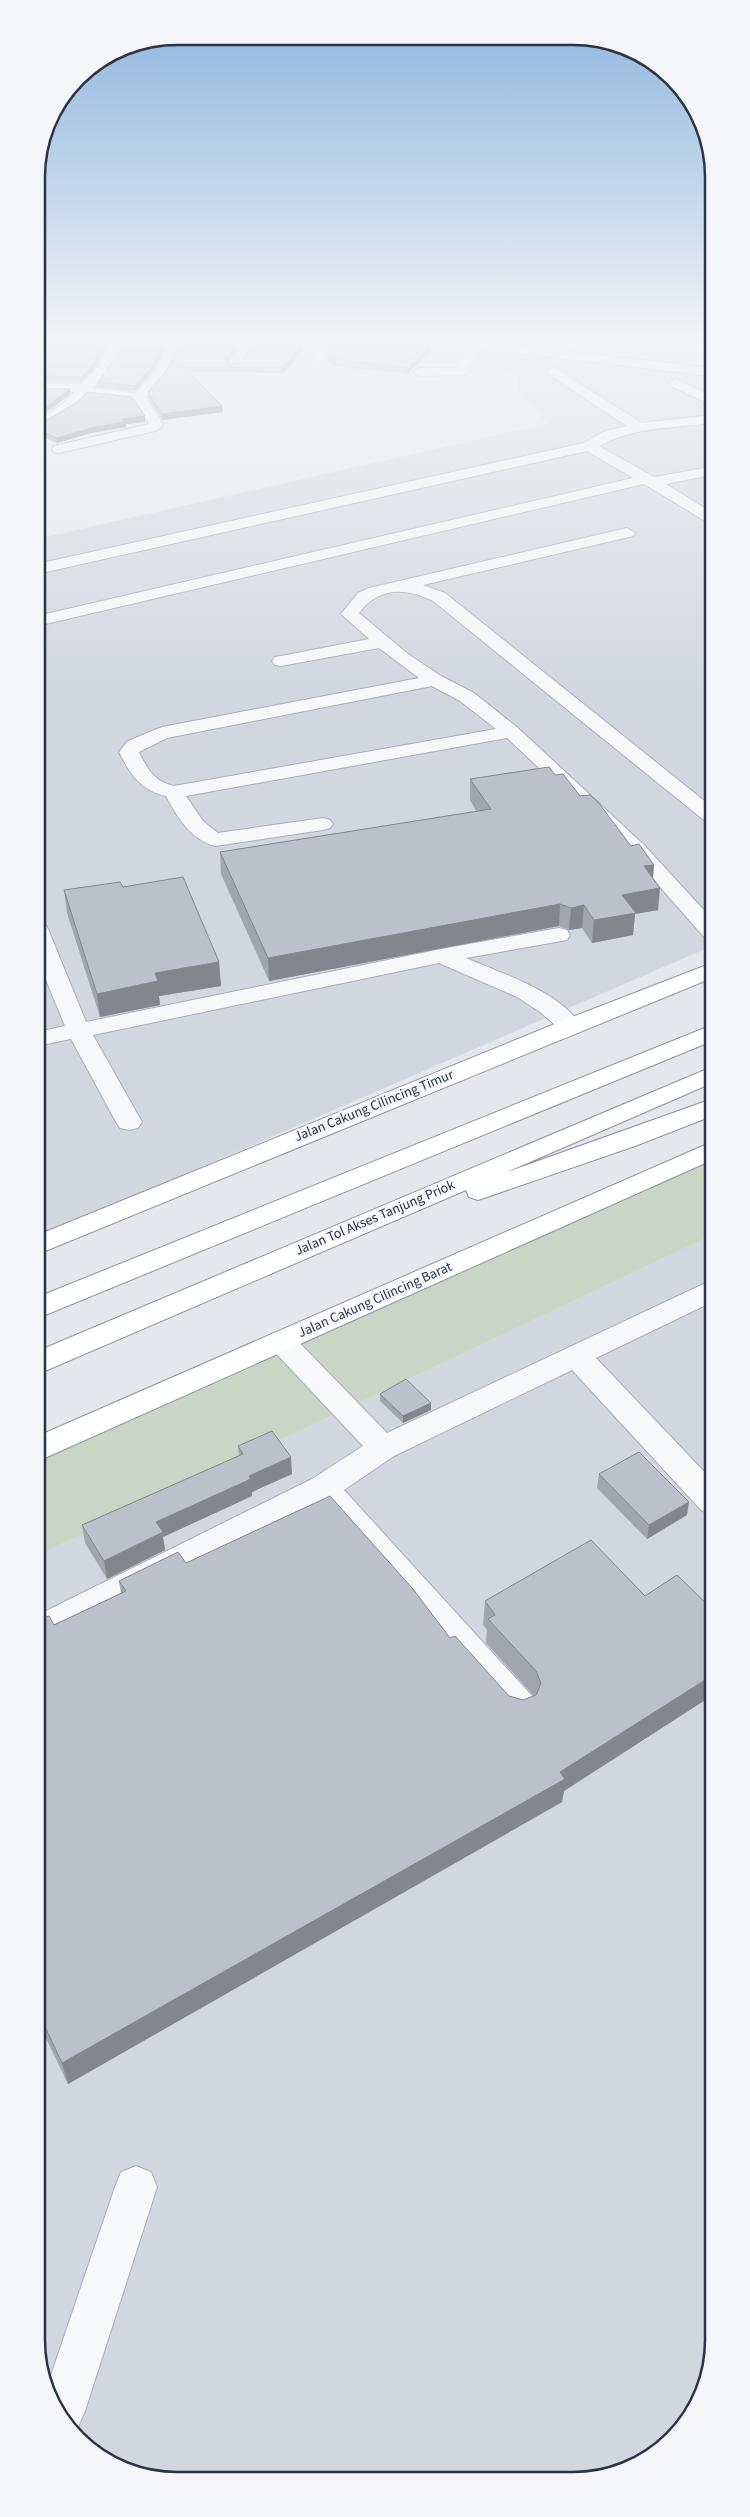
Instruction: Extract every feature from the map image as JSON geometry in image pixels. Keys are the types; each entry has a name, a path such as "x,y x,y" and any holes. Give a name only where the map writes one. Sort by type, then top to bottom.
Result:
{"highway":[{"name":"Jalan Cakung Cilincing Timur","path":"45,1242 570,1026 705,973"},
{"path":"45,1305 705,1035"},
{"name":"Jalan Tol Akses Tanjung Priok","path":"45,1360 705,1077"},
{"path":"315,1243 539,1171 705,1110"},
{"name":"Jalan Cakung Cilincing Barat","path":"45,1446 705,1153"}],"street":[{"path":"45,567 515,462"},
{"path":"617,462 705,514"},
{"path":"45,619 649,481 705,472"},
{"path":"627,532 399,586 365,596 350,614 402,658 435,680 467,697 511,732 638,850 705,924"},
{"path":"399,586 416,587 439,597 652,771 705,811"},
{"path":"281,661 383,642"},
{"path":"435,680 162,733 135,745 129,752 143,780 159,790 174,792 511,732"},
{"path":"174,792 189,821 203,834 215,840 323,824"},
{"path":"45,1037 441,956 559,935"},
{"path":"45,949 78,1030 129,1122"},
{"path":"441,956 525,992 548,1007 570,1026"},
{"path":"45,1627 323,1488 383,1448 705,1293"},
{"path":"281,1342 383,1448"},
{"path":"577,1356 705,1494"},
{"path":"323,1488 520,1707"},
{"path":"64,2406 136,2187"}],"shaded area":[{"path":"376,462 705,462 705,949 45,1235 45,537"},
{"path":"705,1238 705,2349 695,2391 683,2413 672,2427 653,2445 615,2465 582,2472 168,2472 135,2465 104,2450 78,2427 67,2413 52,2382 45,2349 45,1552"}],"green space":[{"path":"705,1154 705,1238 45,1552 45,1446"}],"building":[{"path":"549,767 555,775 563,774 580,796 590,795 598,802 631,846 639,844 654,865 644,866 660,888 622,895 636,913 594,920 584,905 571,908 560,904 268,958 220,852 491,809 470,779"},
{"path":"183,877 219,962 155,973 158,981 97,994 64,890 120,882 123,887"},
{"path":"406,1379 431,1403 403,1416 380,1394"},
{"path":"272,1431 291,1457 249,1476 251,1479 156,1522 163,1532 104,1561 82,1525 243,1454 238,1446"},
{"path":"639,1452 689,1502 649,1525 599,1474"},
{"path":"330,1496 413,1589 450,1638 455,1636 509,1696 523,1700 536,1695 541,1683 536,1671 488,1619 495,1615 485,1601 591,1540 645,1596 677,1575 705,1602 705,1680 560,1772 565,1779 62,2063 45,2027 45,1617 49,1616 54,1625 126,1591 119,1581 178,1552 186,1563"}]}
